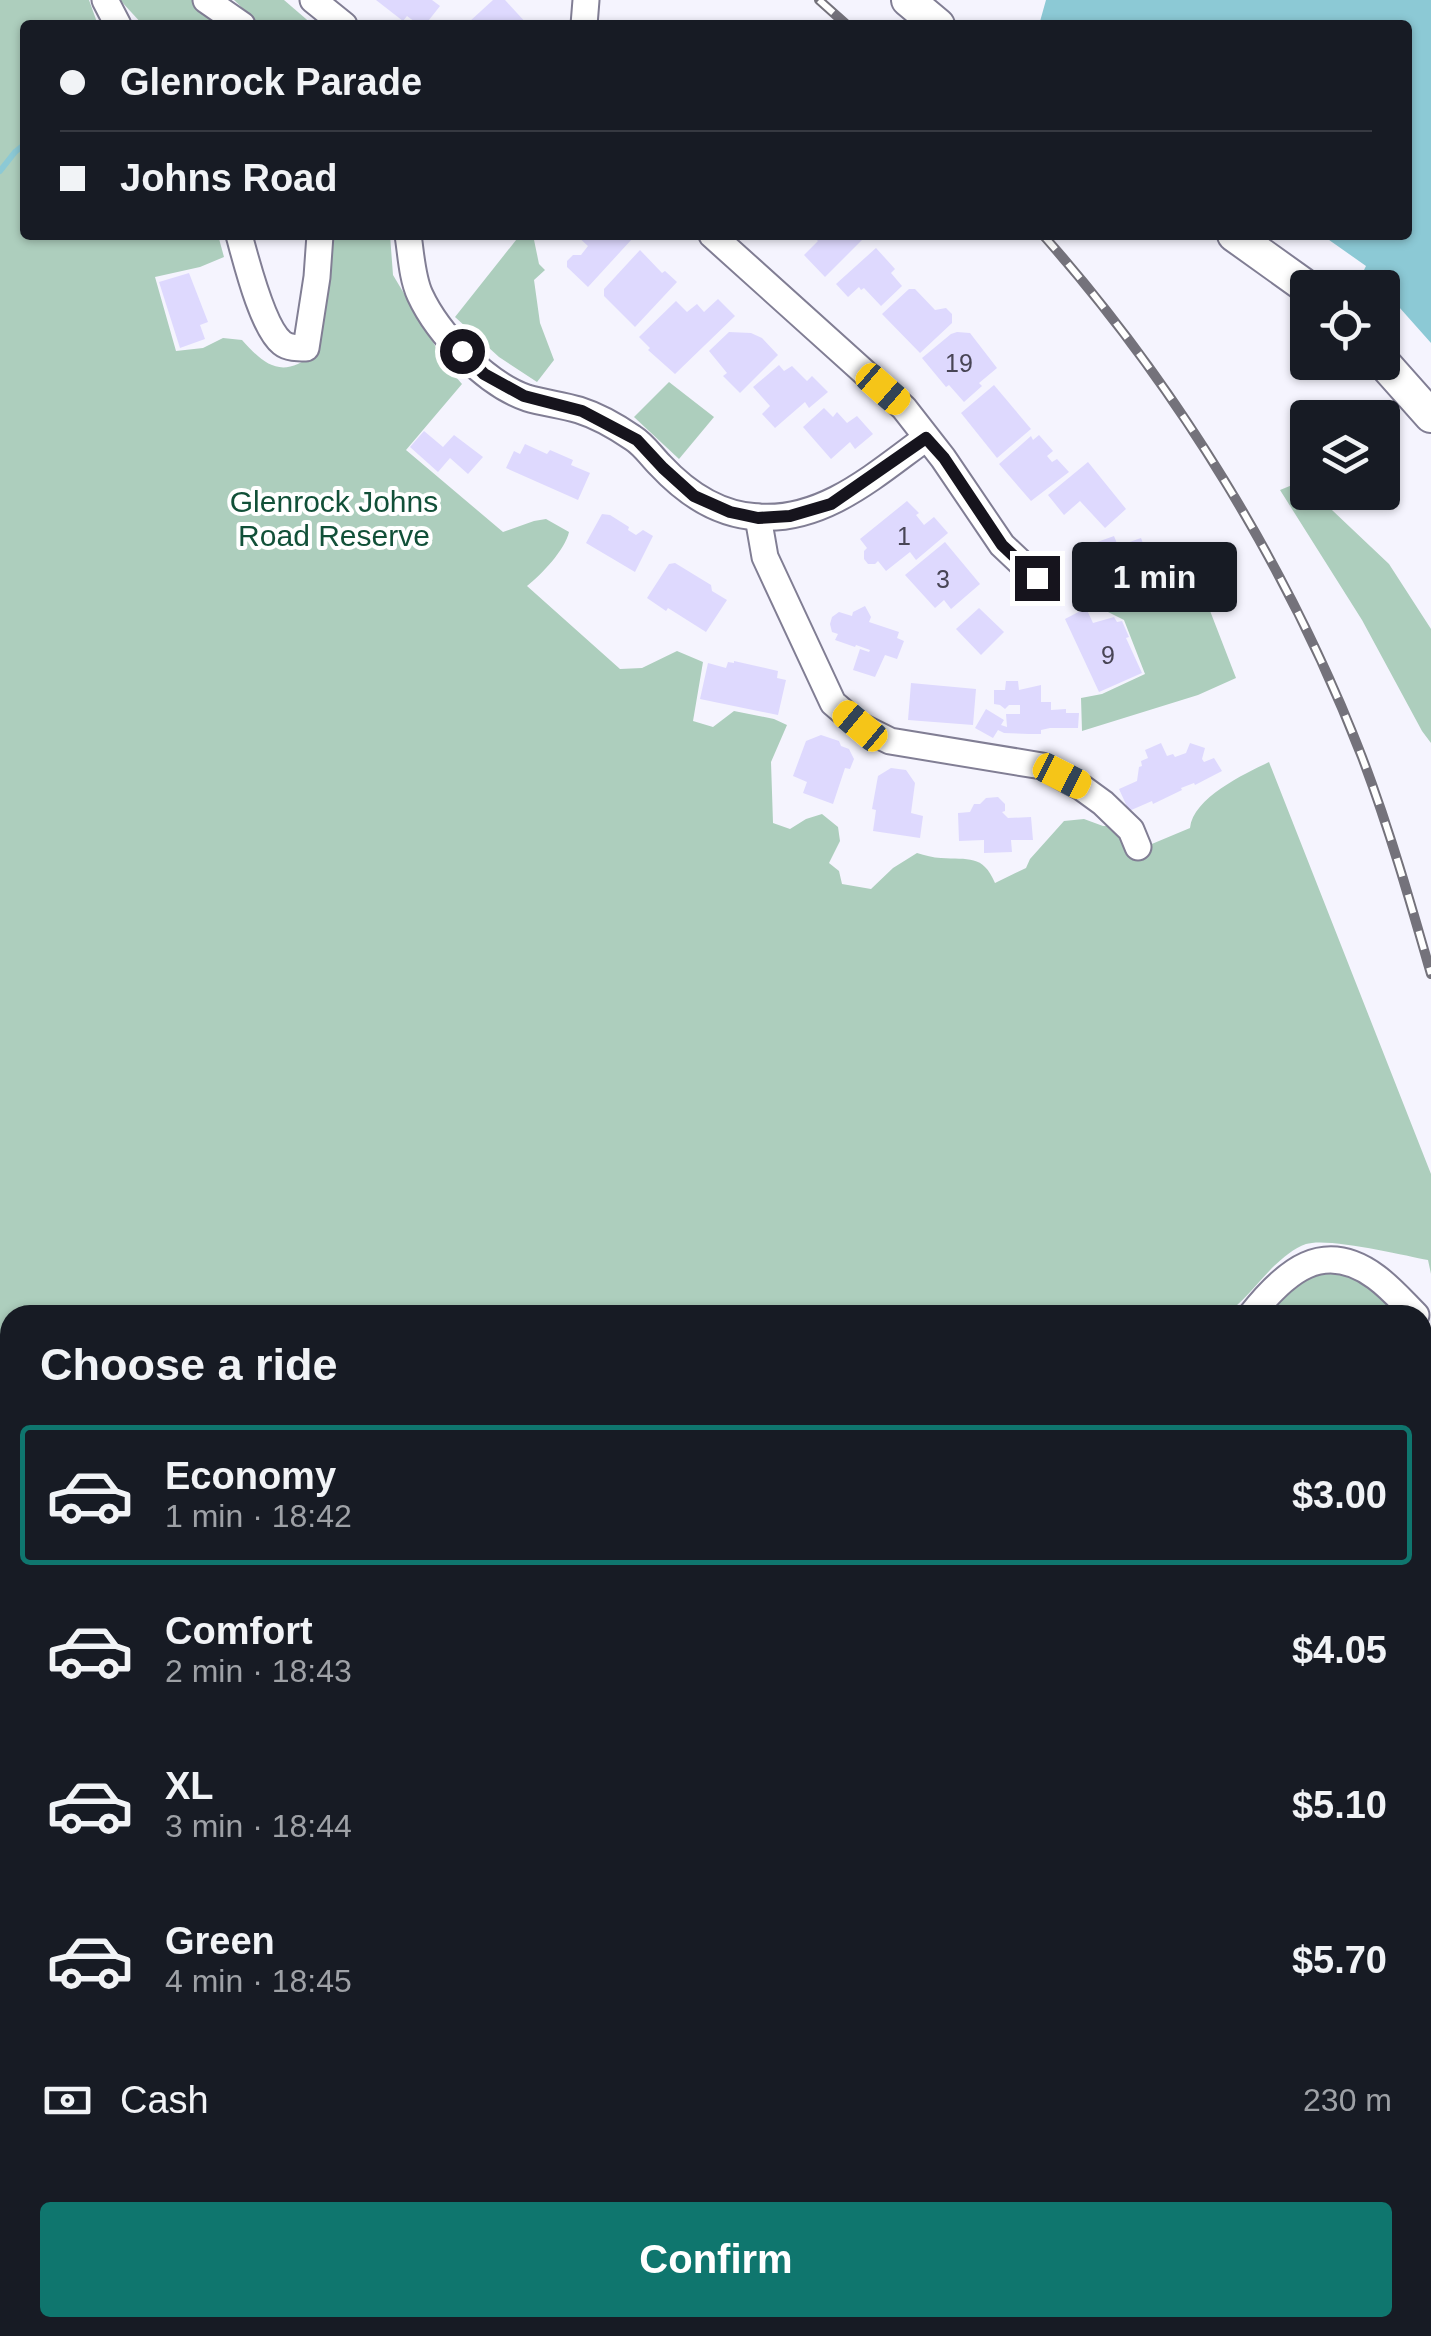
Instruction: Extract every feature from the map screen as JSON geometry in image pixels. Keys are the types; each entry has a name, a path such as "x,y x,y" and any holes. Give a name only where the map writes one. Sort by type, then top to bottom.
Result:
{"main road":[{"path":"908,0 932,20"},
{"path":"1241,240 1290,275"},
{"path":"1399,380 1431,416"}],"street":[{"path":"206,0 235,20"},
{"path":"313,0 338,20"},
{"path":"241,240 267,322 281,343 293,348 306,348 320,240"},
{"path":"409,240 418,292 440,328 484,374 524,396 582,411 609,423 637,440 694,496 730,512 758,518 790,516 831,504 926,438"},
{"path":"718,240 904,408 944,458 1002,545 1037,578"},
{"path":"758,518 765,557 833,704 860,726 890,741 1042,766 1081,786 1102,803 1131,830 1138,847"},
{"path":"1260,1305 1286,1276 1309,1263 1326,1260 1356,1264 1378,1278 1406,1305"}],"green space":[{"name":"Glenrock Johns Road Reserve","path":"0,0 89,0 96,20 20,20 20,240 219,240 224,257 155,277 176,351 203,348 223,338 242,340 267,363 284,367 315,353 330,240 390,240 393,275 462,384 406,450 503,532 546,519 569,532 558,554 527,586 620,669 642,668 677,651 703,662 693,721 713,727 734,711 787,725 771,762 773,823 790,829 822,814 838,827 840,841 829,863 839,871 842,884 871,889 917,853 974,860 985,867 995,883 1026,868 1064,821 1084,819 1116,826 1147,846 1190,828 1193,817 1210,797 1269,762 1431,1174 1431,1274 1428,1260 1316,1242 1281,1260 1236,1305 0,1305"},
{"path":"120,0 196,0 218,20 138,20"},
{"path":"234,0 284,0 307,20 255,20"},
{"path":"516,240 534,240 539,264 545,270 534,280 540,323 554,360 537,382 499,357 455,317"},
{"path":"669,382 714,417 679,459 634,417"},
{"path":"1290,486 1290,506 1280,490"},
{"path":"1293,510 1332,510 1389,564 1431,629 1431,743 1422,731 1362,620"},
{"path":"1195,572 1236,678 1198,695 1082,731 1081,698 1102,694 1145,674 1124,620 1100,608"},
{"path":"1321,1268 1349,1270 1391,1305 1270,1305"}],"water":[{"path":"1046,0 1431,0 1431,343 1400,308 1400,270 1364,270 1366,266 1329,240 1412,240 1412,20 1040,20"}],"building":[{"path":"376,0 432,0 440,6 429,20 407,16 402,20"},
{"path":"493,0 505,0 523,20 471,20"},
{"path":"581,240 631,240 588,287 567,267 567,261 573,255 581,255 588,246"},
{"path":"862,240 825,277 804,255 818,241"},
{"path":"876,248 895,269 891,273 902,286 881,306 864,288 859,287 848,297 836,284"},
{"path":"640,250 662,273 665,271 677,282 635,327 604,296 604,289"},
{"path":"189,273 208,322 200,325 205,339 180,348 159,282"},
{"path":"909,289 915,289 935,310 946,308 952,314 952,323 920,353 882,314"},
{"path":"718,299 735,316 675,374 639,337 676,301 687,312 697,304 704,312"},
{"path":"729,332 762,338 778,355 740,393 723,376 727,373 709,351"},
{"path":"957,332 970,333 997,368 964,402 922,358"},
{"path":"779,365 784,371 792,366 807,381 812,376 828,392 809,408 805,402 775,428 762,414 770,406 753,387"},
{"path":"994,385 1031,429 997,458 961,413"},
{"path":"824,408 833,417 837,412 847,423 857,416 873,434 855,449 850,442 831,459 803,427"},
{"path":"424,431 443,447 454,435 483,457 468,474 450,458 438,472 410,447"},
{"path":"1039,435 1053,451 1047,456 1052,462 1057,459 1069,472 1031,501 999,464 1031,436 1033,440"},
{"path":"525,444 573,460 571,465 590,473 578,500 506,468 514,451 520,454"},
{"path":"1088,462 1126,509 1105,528 1080,501 1064,515 1048,495"},
{"path":"907,501 924,525 934,517 948,533 916,560 910,552 886,571 878,561 868,564 864,559 867,548 860,539"},
{"path":"602,514 610,515 636,535 643,530 653,536 635,572 586,543"},
{"path":"1114,536 1118,546 1141,538 1159,586 1127,597 1118,570 1101,577 1089,545"},
{"path":"945,542 980,584 951,609 944,600 935,608 905,575"},
{"path":"675,563 727,600 706,632 647,598 669,564"},
{"path":"865,606 871,617 869,622 899,632 897,638 904,641 897,659 885,655 875,677 853,670 860,649 870,650 835,640 838,634 832,632 830,624 839,612 852,616"},
{"path":"979,608 1004,632 981,655 956,629"},
{"path":"1086,608 1093,623 1114,617 1117,622 1122,621 1142,673 1099,692 1065,619"},
{"path":"728,662 778,671 777,678 786,680 778,715 700,699 708,663 726,668"},
{"path":"1006,681 1018,681 1019,690 1041,685 1041,702 1051,702 1051,710 1079,713 1078,728 1050,728 1041,730 1041,734 998,730 993,738 975,728 986,709 1004,720 1001,725 1007,727 1006,714 1020,714 1020,705 1005,709 994,704 994,690 1005,690"},
{"path":"911,683 976,689 973,725 908,720"},
{"path":"821,735 839,741 854,759 850,769 845,768 833,804 803,793 807,782 793,776 806,741"},
{"path":"1161,743 1167,756 1175,757 1186,753 1190,743 1205,748 1204,762 1214,758 1222,771 1153,804 1152,801 1129,811 1119,789 1137,781 1141,761 1148,758 1145,750"},
{"path":"891,768 906,770 915,783 911,813 923,816 920,838 873,831 878,776"},
{"path":"998,797 1005,804 1002,812 1008,818 1031,817 1033,840 1011,840 1012,852 984,853 984,840 959,841 958,813 970,812 974,804 986,798"}],"waterway":[{"path":"0,171 20,148"}],"railway":[{"path":"819,0 841,20"},
{"path":"1047,240 1092,293 1184,417 1300,617 1372,784 1431,974"}],"route":[{"path":"462,351 484,374 524,396 582,411 637,440 694,496 730,512 758,518 790,516 831,504 926,438 944,458 1002,545 1037,578"}]}
